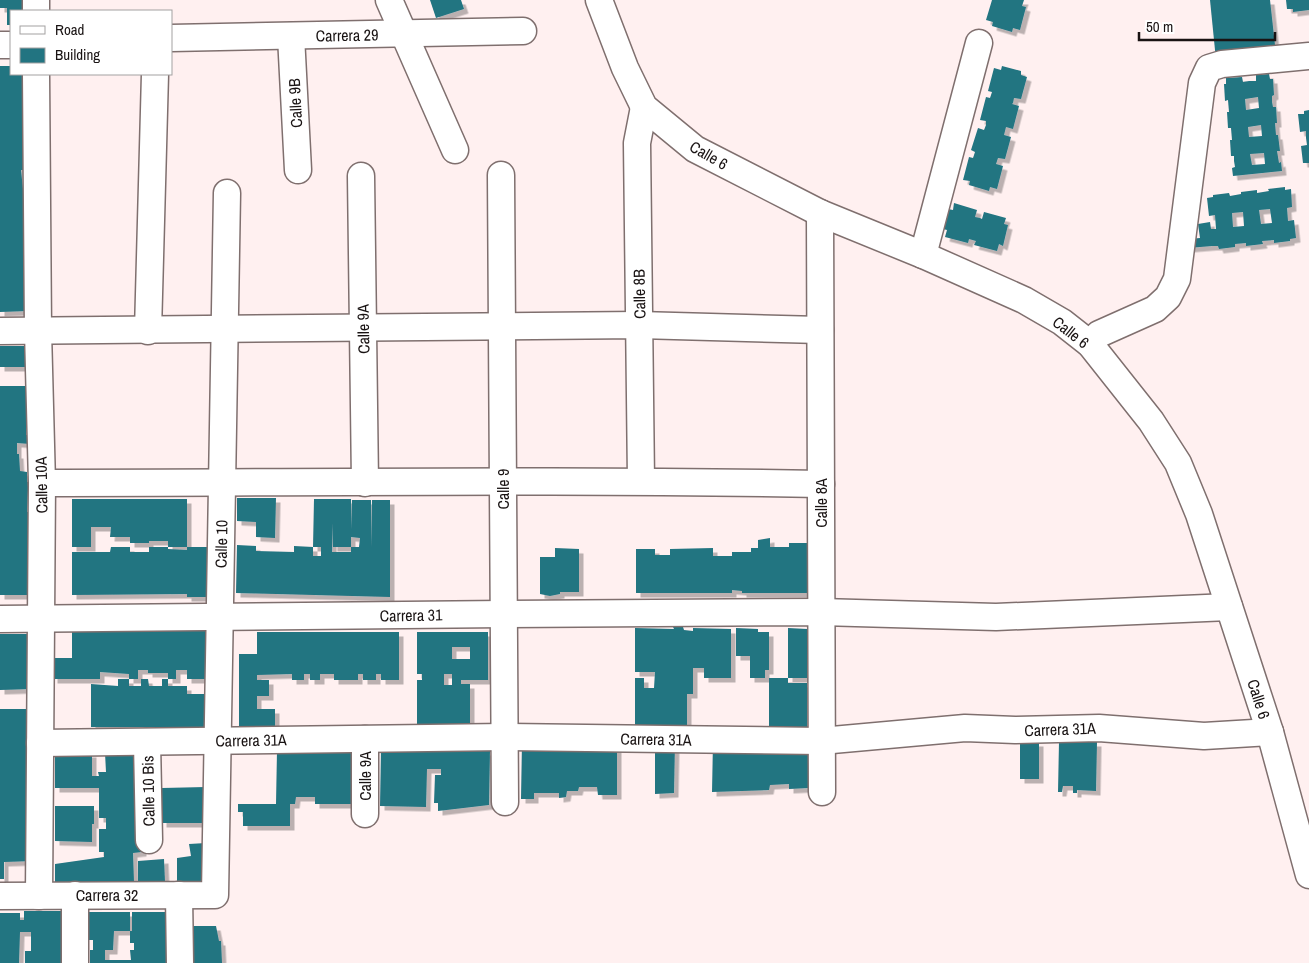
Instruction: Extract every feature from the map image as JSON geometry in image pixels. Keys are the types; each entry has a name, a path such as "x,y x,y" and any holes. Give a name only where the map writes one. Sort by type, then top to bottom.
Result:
{"street":[{"path":"389,0 455,150"},
{"name":"Calle 6","path":"598,0 625,68 644,107 695,149 820,213 923,255 1024,300 1062,322 1090,344 1151,421 1178,463 1199,514 1270,732 1309,875"},
{"name":"Carrera 29","path":"172,38 523,31"},
{"name":"Calle 9B","path":"291,36 298,170"},
{"path":"923,255 979,43"},
{"path":"1090,344 1099,334 1155,309 1168,298 1177,279 1202,83 1209,68 1222,64 1309,56"},
{"name":"Calle 10A","path":"36,75 38,331 42,483 39,896"},
{"path":"148,331 155,75"},
{"name":"Calle 8B","path":"641,481 637,143 644,107"},
{"name":"Calle 9","path":"501,175 505,802"},
{"name":"Calle 9A","path":"361,176 365,483"},
{"name":"Calle 10","path":"215,895 227,193"},
{"name":"Calle 8A","path":"820,213 822,792"},
{"path":"0,331 639,325 820,330"},
{"path":"42,483 503,483 641,481 821,484"},
{"name":"Carrera 31","path":"0,619 821,612 996,617 1229,607"},
{"name":"Carrera 31A","path":"40,743 505,737 821,741 965,728 1015,730 1099,728 1204,736 1270,732"},
{"name":"Calle 9A","path":"365,739 365,814"},
{"name":"Calle 10 Bis","path":"147,742 149,840"},
{"path":"75,895 76,963"},
{"path":"179,895 180,963"},
{"name":"Carrera 32","path":"0,896 215,895"}],"building":[{"path":"0,0 25,0 28,10 10,10 10,25 7,25 7,8 0,8"},
{"path":"430,0 461,0 464,9 436,18"},
{"path":"992,0 1024,0 1022,6 1026,7 1020,30 1013,28 1012,32 992,26 993,22 986,20"},
{"path":"1210,0 1270,0 1276,54 1216,60"},
{"path":"1286,0 1309,0 1309,10 1293,12 1293,9 1287,9"},
{"path":"0,66 10,66 10,75 26,75 23,152 27,152 27,170 21,170 23,189 27,188 27,227 24,227 24,247 28,247 24,255 24,266 28,266 28,283 24,283 24,294 28,294 28,311 0,312"},
{"path":"1002,66 1021,71 1021,75 1027,77 1021,99 1014,98 1012,104 1019,106 1013,129 1006,127 1004,135 1011,137 1005,159 998,158 996,164 1003,166 997,189 990,187 989,191 969,185 970,181 963,180 969,157 973,158 975,152 971,150 978,128 984,130 986,125 986,121 980,120 986,97 990,98 992,92 988,91 994,68 1001,70"},
{"path":"1269,74 1270,79 1273,79 1274,95 1272,96 1272,102 1273,107 1276,107 1276,135 1278,135 1280,151 1277,151 1282,171 1233,176 1232,168 1235,167 1234,156 1231,156 1231,128 1228,128 1228,100 1225,101 1224,84 1226,84 1226,78 1242,77 1243,82 1256,81 1256,75","holes":["1258,97 1259,108 1246,110 1245,99","1261,125 1262,136 1249,137 1248,127","1264,153 1265,164 1252,165 1250,154"]},
{"path":"1309,110 1309,163 1303,163 1301,146 1307,145 1306,131 1300,132 1298,114 1304,114 1304,111"},
{"path":"1285,187 1285,190 1291,189 1292,207 1287,208 1288,221 1294,220 1296,238 1290,239 1290,241 1274,243 1274,240 1262,241 1263,244 1246,246 1246,243 1235,244 1235,247 1219,249 1218,246 1188,248 1189,239 1200,238 1198,224 1210,222 1211,229 1216,229 1215,215 1209,216 1207,198 1213,197 1213,195 1229,193 1230,196 1241,194 1241,192 1257,190 1257,193 1269,191 1268,189","holes":["1270,209 1272,223 1261,224 1259,210","1243,212 1244,226 1233,227 1232,213"]},
{"path":"954,203 977,210 975,217 982,219 984,212 1006,218 1004,224 1008,225 1003,246 999,244 997,251 974,245 976,241 969,239 968,243 945,237 947,230 943,229 948,209 953,210"},
{"path":"0,346 31,346 32,367 0,367"},
{"path":"0,386 30,386 29,424 26,424 26,435 31,435 30,444 17,443 17,454 19,454 20,471 27,472 27,482 31,482 31,490 28,490 27,512 29,512 31,567 27,567 27,577 31,577 32,595 0,595"},
{"path":"237,498 276,498 275,538 256,537 256,522 237,521"},
{"path":"72,499 187,499 187,547 168,547 168,541 130,543 130,537 110,537 111,527 91,527 91,547 72,547"},
{"path":"314,499 351,499 352,529 352,500 371,500 371,548 372,500 390,500 390,597 236,593 237,545 256,546 256,551 294,552 294,546 313,547","holes":["333,523 333,547 351,547 351,552 332,552","351,537 360,538 359,547 351,547","313,547 321,547 321,556 313,556"]},
{"path":"770,538 770,547 789,547 789,543 808,543 808,593 742,593 742,591 732,590 732,593 636,593 636,549 655,549 655,555 670,555 670,549 713,548 713,556 732,556 732,552 751,552 751,548 758,548 758,540"},
{"path":"111,547 130,547 130,552 149,552 149,547 168,547 168,549 187,550 187,547 209,547 209,597 187,597 187,594 72,595 72,552 110,552"},
{"path":"555,548 579,549 579,592 560,592 560,594 550,596 540,594 540,557 555,557"},
{"path":"673,627 683,627 684,630 693,631 693,628 731,629 731,678 704,678 704,668 693,668 693,694 687,694 687,727 635,727 635,678 644,678 644,688 654,688 655,672 635,672 635,628 674,629"},
{"path":"736,628 758,629 758,632 769,632 769,670 765,670 765,678 750,678 750,656 736,656"},
{"path":"788,628 807,629 807,678 788,678"},
{"path":"187,629 208,629 208,679 187,679 187,670 176,670 176,679 168,679 168,673 148,673 148,670 138,670 138,679 129,679 129,674 100,672 100,679 53,679 53,658 72,658 72,631 186,631"},
{"path":"257,632 399,632 399,680 381,680 381,674 376,674 376,680 363,680 363,674 358,674 358,680 334,680 334,674 320,674 320,680 310,680 310,674 304,674 304,680 292,680 292,674 257,675 257,680 269,680 269,696 257,696 257,709 275,709 275,728 239,728 239,654 257,654"},
{"path":"417,632 488,632 488,680 461,680 461,684 470,684 470,727 417,727 417,680 422,680 422,674 417,674","holes":["452,647 470,647 470,659 452,659","444,674 452,674 452,685 444,685"]},
{"path":"0,634 30,634 30,660 27,660 31,689 0,690"},
{"path":"769,678 788,678 788,683 807,683 807,727 769,727"},
{"path":"118,679 129,679 129,686 141,686 141,679 148,679 149,686 162,686 162,679 168,679 168,686 187,686 187,694 206,694 206,727 91,727 91,684 118,686"},
{"path":"0,709 28,709 31,747 27,747 27,756 31,766 26,766 26,777 28,777 33,861 4,862 4,879 0,879"},
{"path":"522,742 617,743 617,795 598,795 597,787 579,787 578,791 567,791 566,797 559,798 559,793 534,793 534,799 521,799"},
{"path":"655,742 675,742 674,793 655,794"},
{"path":"713,742 808,742 808,788 789,789 789,784 770,785 769,790 712,792"},
{"path":"1020,742 1039,742 1039,779 1020,779"},
{"path":"1059,742 1097,742 1096,791 1077,790 1077,793 1073,793 1073,786 1063,786 1062,792 1058,792"},
{"path":"381,749 490,751 489,805 438,811 438,803 434,803 435,775 441,775 441,769 427,769 426,807 380,806"},
{"path":"277,751 353,751 353,804 315,804 315,797 296,797 295,804 290,804 290,826 243,826 243,812 238,812 238,804 276,804"},
{"path":"55,753 92,753 92,776 99,776 98,772 106,772 105,753 142,753 142,852 133,853 134,882 55,882 55,864 104,857 104,852 99,852 99,829 106,829 106,818 99,818 99,788 55,788"},
{"path":"206,787 206,823 162,823 162,788"},
{"path":"55,806 94,806 92,842 55,841"},
{"path":"206,843 210,882 177,882 177,858 191,856 189,844"},
{"path":"164,859 165,882 138,881 138,861"},
{"path":"24,911 61,911 61,913 66,913 66,963 25,963 25,951 31,951 31,932 20,932 19,963 0,963 0,913 20,913 20,920 24,920"},
{"path":"89,912 130,912 130,931 132,931 132,912 168,912 171,963 90,963 90,950 93,950 93,940 89,940","holes":["114,931 130,931 130,943 134,943 134,950 130,950 131,960 105,960 105,950 113,950"]},
{"path":"192,926 216,926 219,941 221,941 222,963 191,963"}]}
